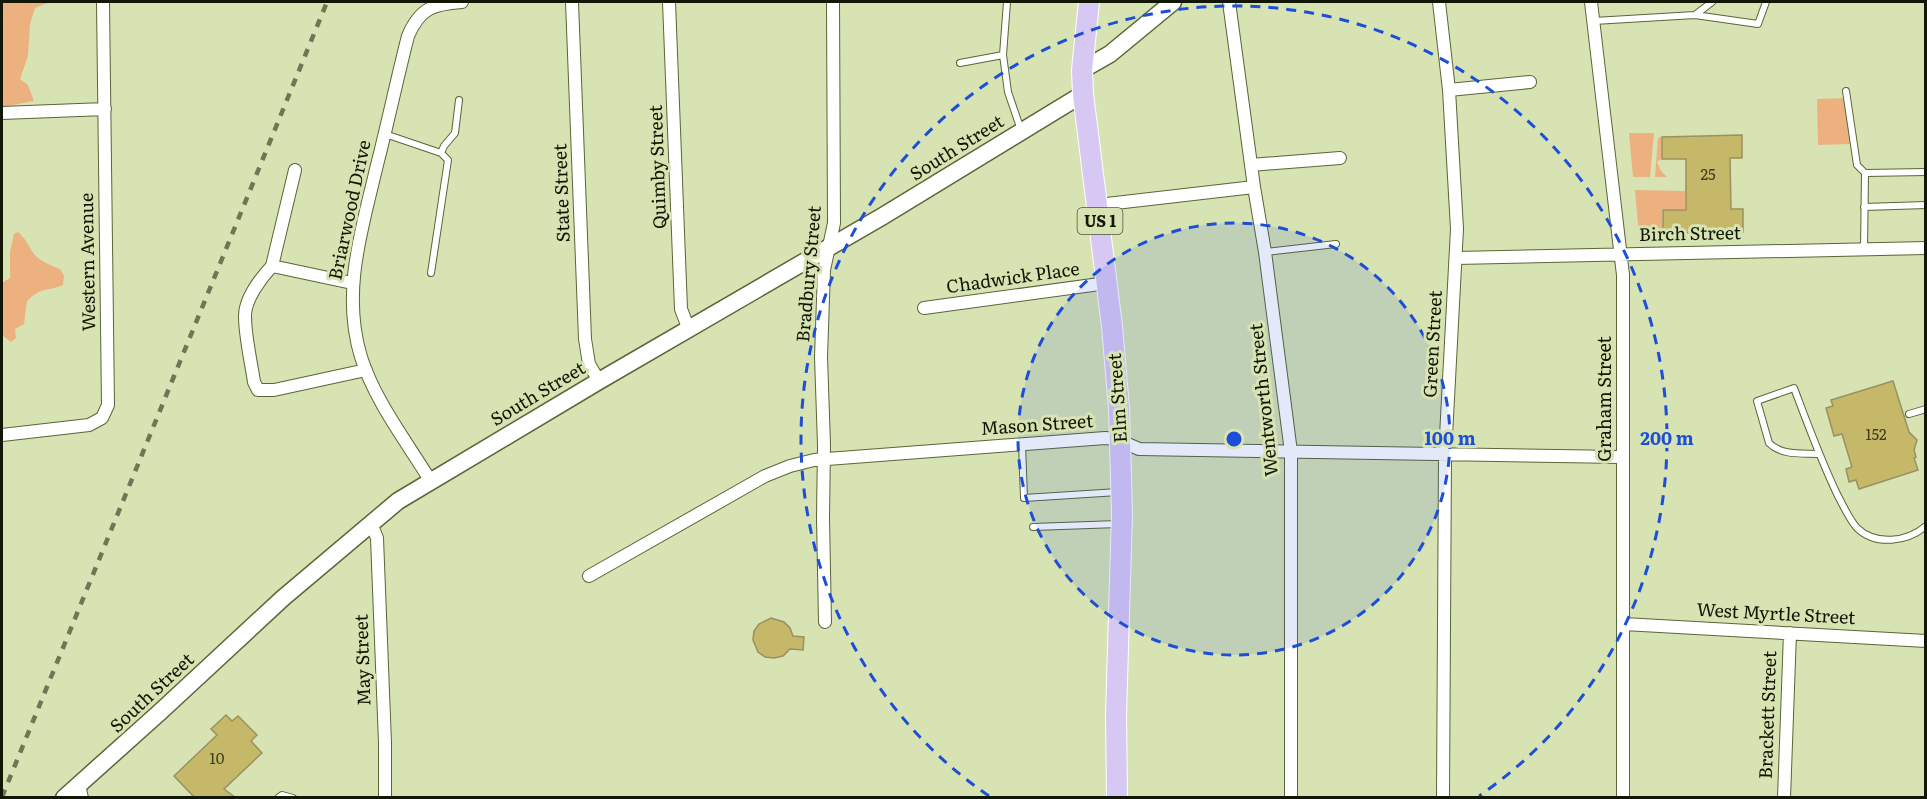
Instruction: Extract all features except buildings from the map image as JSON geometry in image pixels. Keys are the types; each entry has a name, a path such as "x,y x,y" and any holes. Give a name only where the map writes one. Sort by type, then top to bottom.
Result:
{"main road":[{"name":"Elm Street","path":"1089,2 1082,70 1083,93 1107,283 1121,441 1122,524 1116,715 1117,798"}],"street":[{"name":"Western Avenue","path":"2,435 83,427 98,421 107,411 103,2"},
{"name":"Briarwood Drive","path":"430,480 382,403 361,358 352,317 352,284 357,250 412,27 420,15 432,7 462,2"},
{"name":"State Street","path":"572,2 585,339 589,364 599,381"},
{"name":"Quimby Street","path":"669,2 681,309 689,330"},
{"name":"Bradbury Street","path":"825,622 821,357 824,270 831,247 834,223 833,2"},
{"path":"1082,70 1110,54 1173,2"},
{"name":"Wentworth Street","path":"1229,2 1291,452 1291,798"},
{"name":"Green Street","path":"1439,2 1449,90 1456,199 1456,258 1445,455 1443,798"},
{"name":"Graham Street","path":"1591,2 1622,253 1623,798"},
{"path":"1449,90 1530,82"},
{"name":"South Street","path":"63,798 80,791 283,598 398,501 430,480 831,247 1083,93"},
{"path":"2,114 105,109"},
{"path":"1251,165 1340,158"},
{"path":"295,170 272,266 255,289 244,314 254,382 258,390 274,390 366,370"},
{"path":"1098,205 1254,187"},
{"name":"Birch Street","path":"1456,258 1926,248"},
{"path":"272,266 352,284"},
{"name":"Chadwick Place","path":"924,308 1107,283"},
{"name":"Mason Street","path":"589,576 765,476 796,464 824,459 1105,438 1121,441 1139,449 1622,457"},
{"name":"May Street","path":"371,523 377,538 385,798"},
{"name":"West Myrtle Street","path":"1624,624 1926,641"},
{"name":"Brackett Street","path":"1784,798 1790,633"}],"lane":[{"path":"1007,2 1003,55 1008,92 1022,131"},
{"path":"1695,15 1713,2"},
{"path":"1594,21 1695,15 1758,24 1766,2"},
{"path":"960,63 1003,55"},
{"path":"1846,91 1857,165 1864,173 1864,249"},
{"path":"441,153 455,133 459,100"},
{"path":"385,134 441,153 448,160 431,273"},
{"path":"1864,173 1926,172"},
{"path":"1864,207 1926,205"},
{"path":"1265,252 1336,244"},
{"path":"1819,454 1786,452 1773,447 1769,443 1757,401 1794,388 1819,454 1851,520 1861,531 1873,537 1895,539 1908,537 1926,526"},
{"path":"1909,414 1926,409"},
{"path":"1022,444 1024,498 1122,492"},
{"path":"1033,527 1122,524"},
{"path":"278,798 288,795 293,798"}],"shaded area":[{"path":"2,2 50,2 35,8 30,24 28,56 20,79 28,85 34,101 2,107"},
{"path":"1849,98 1850,144 1818,145 1817,99"},
{"path":"1629,133 1654,133 1650,177 1633,177"},
{"path":"1661,137 1661,159 1657,162 1667,177 1655,177 1658,138"},
{"path":"1635,190 1685,191 1685,209 1662,209 1662,234 1639,235"},
{"path":"18,232 38,257 60,269 64,276 63,285 41,291 27,301 24,324 15,329 16,338 11,342 2,335 2,283 10,278 10,252 14,234"}],"railway":[{"path":"2,797 327,2"}]}
